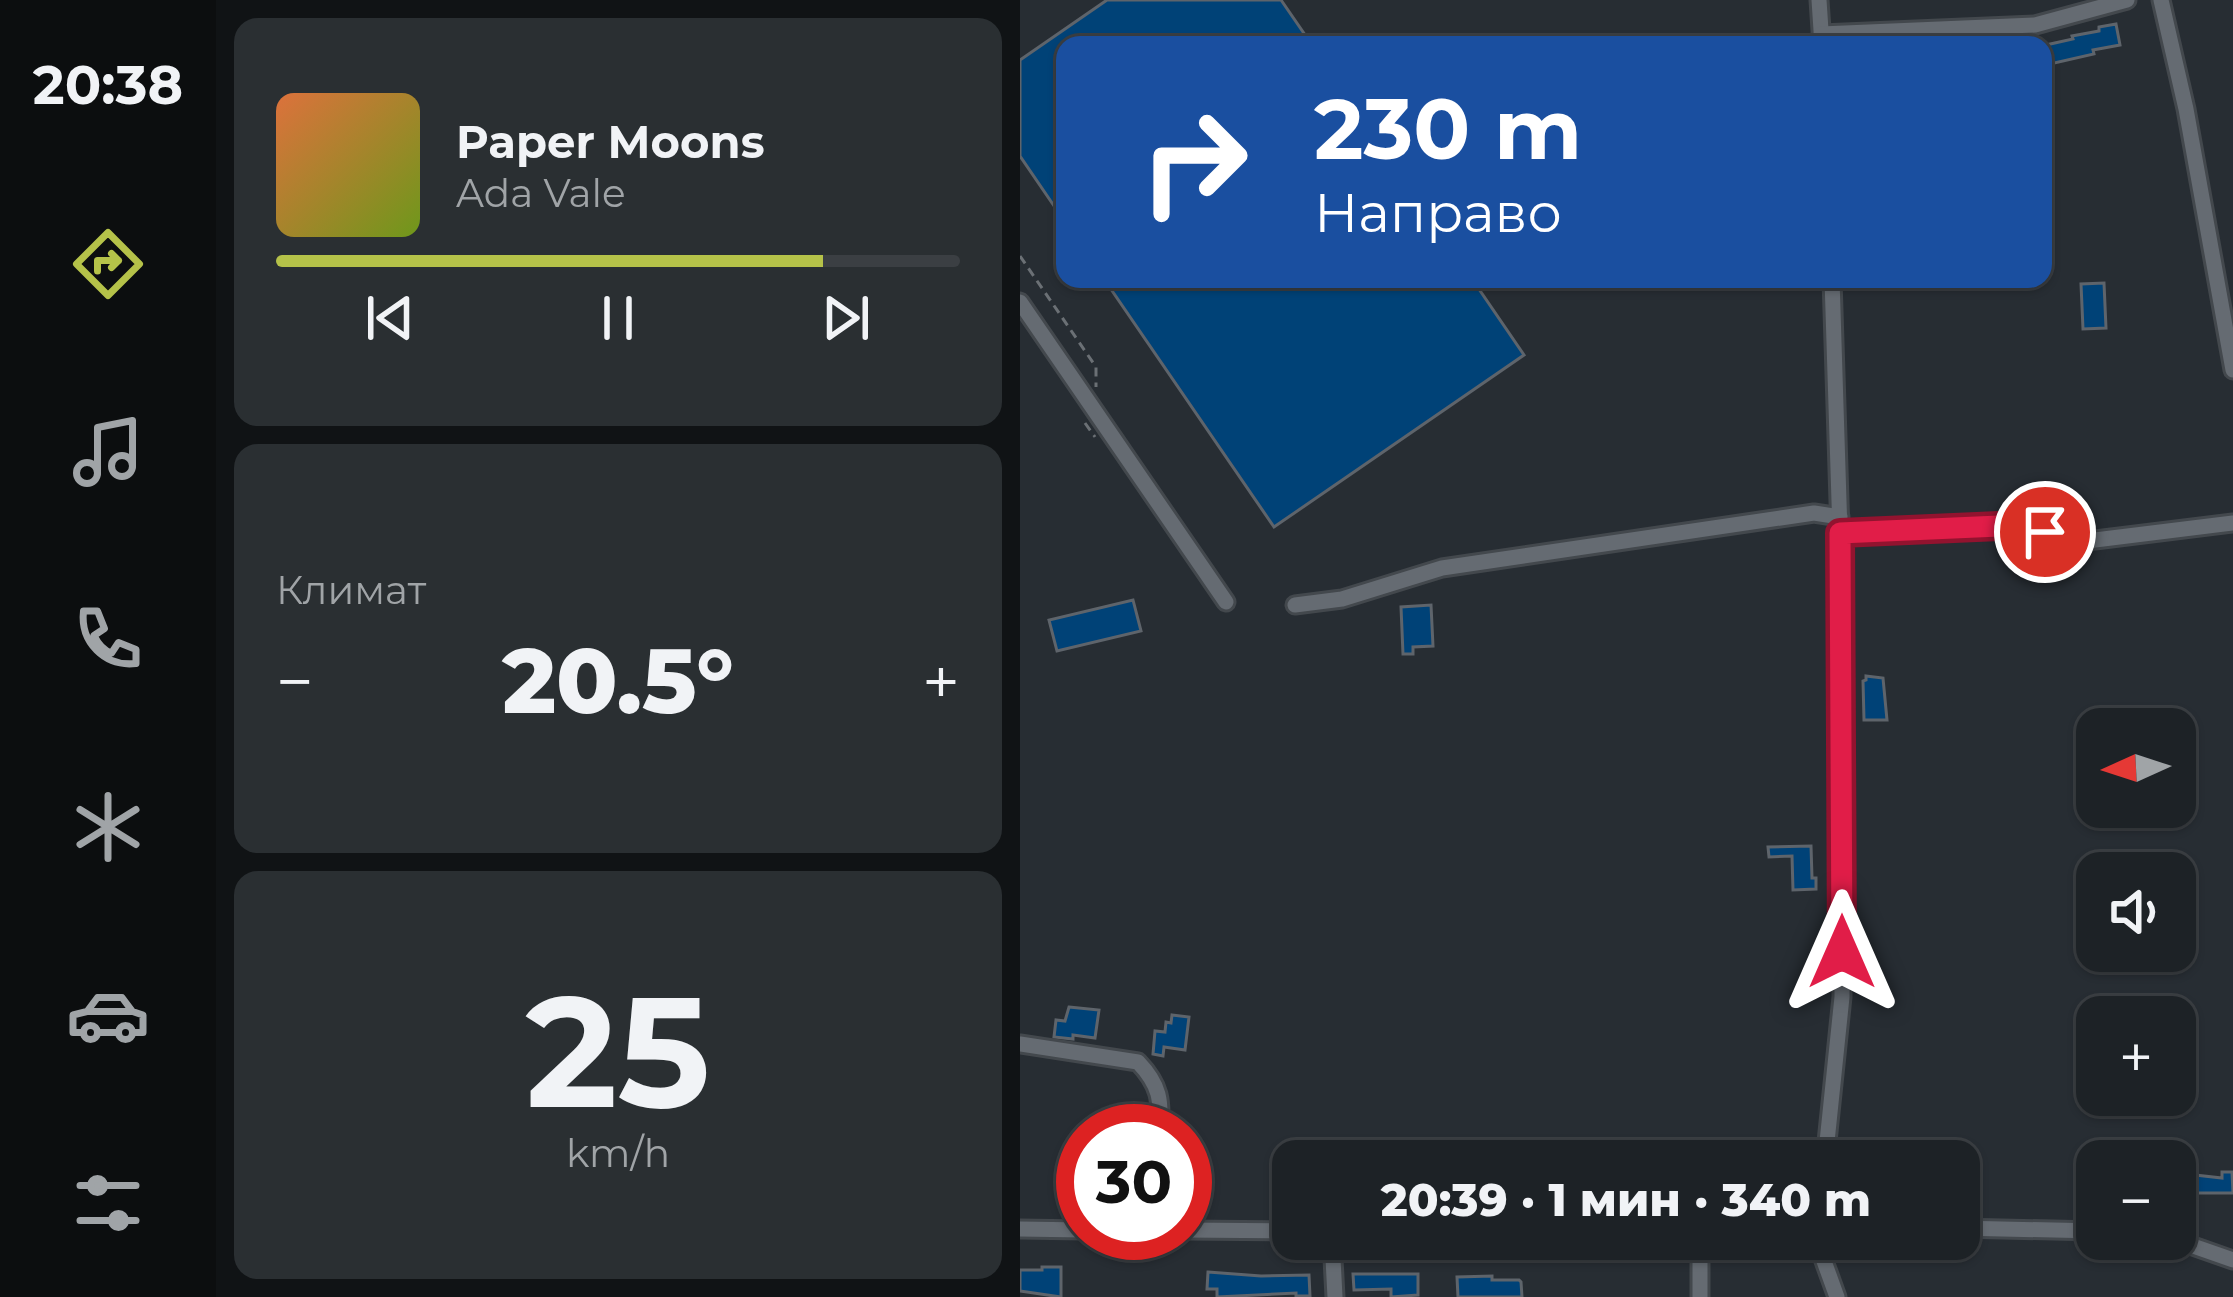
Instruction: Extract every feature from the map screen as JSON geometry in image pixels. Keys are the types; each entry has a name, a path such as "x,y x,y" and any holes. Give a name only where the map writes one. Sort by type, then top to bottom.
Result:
{"street":[{"path":"1819,0 1822,36"},
{"path":"1868,36 2036,25 2127,0"},
{"path":"2161,0 2186,109 2233,370"},
{"path":"1827,1140 1842,997 1840,525 1832,288"},
{"path":"1020,302 1226,602"},
{"path":"1295,605 1342,599 1442,568 1814,513 1840,525 2022,525 2087,541 2233,523"},
{"path":"1020,1044 1138,1062 1161,1094 1160,1104"},
{"path":"1980,1228 2076,1231"},
{"path":"1020,1229 1056,1230"},
{"path":"1212,1230 1272,1232"},
{"path":"2196,1247 2233,1260"},
{"path":"1333,1260 1335,1297"},
{"path":"1700,1260 1700,1297"},
{"path":"1824,1260 1837,1297"}],"path":[{"path":"1020,256 1096,367 1096,389 1085,397"},
{"path":"1084,421 1095,437"}],"building":[{"path":"1107,0 1281,0 1306,36 1056,36 1056,209 1020,156 1020,60"},
{"path":"2116,24 2120,45 2052,64 2052,44 2099,31 2099,27"},
{"path":"2104,283 2106,328 2083,329 2081,284"},
{"path":"1110,288 1478,288 1524,355 1274,527"},
{"path":"1133,600 1141,631 1057,651 1049,620"},
{"path":"1431,605 1433,646 1413,647 1413,654 1403,654 1401,607"},
{"path":"1866,676 1883,678 1887,720 1864,720"},
{"path":"1811,846 1816,889 1793,890 1792,856 1769,857 1768,847"},
{"path":"1069,1007 1099,1010 1095,1038 1054,1037 1056,1020 1065,1021"},
{"path":"1172,1015 1189,1017 1185,1050 1164,1047 1163,1056 1153,1054 1155,1031 1165,1032"},
{"path":"2222,1172 2232,1172 2233,1193 2196,1193 2196,1175 2222,1178"},
{"path":"1061,1267 1061,1297 1020,1291 1020,1270"},
{"path":"1208,1272 1309,1275 1310,1296 1217,1297 1217,1289 1207,1289"},
{"path":"1353,1274 1418,1274 1418,1295 1391,1297 1391,1289 1354,1290"},
{"path":"1492,1276 1492,1280 1519,1280 1522,1297 1458,1297 1457,1277"}],"route":[{"path":"1842,952 1840,533 2022,525 2045,532"}]}
